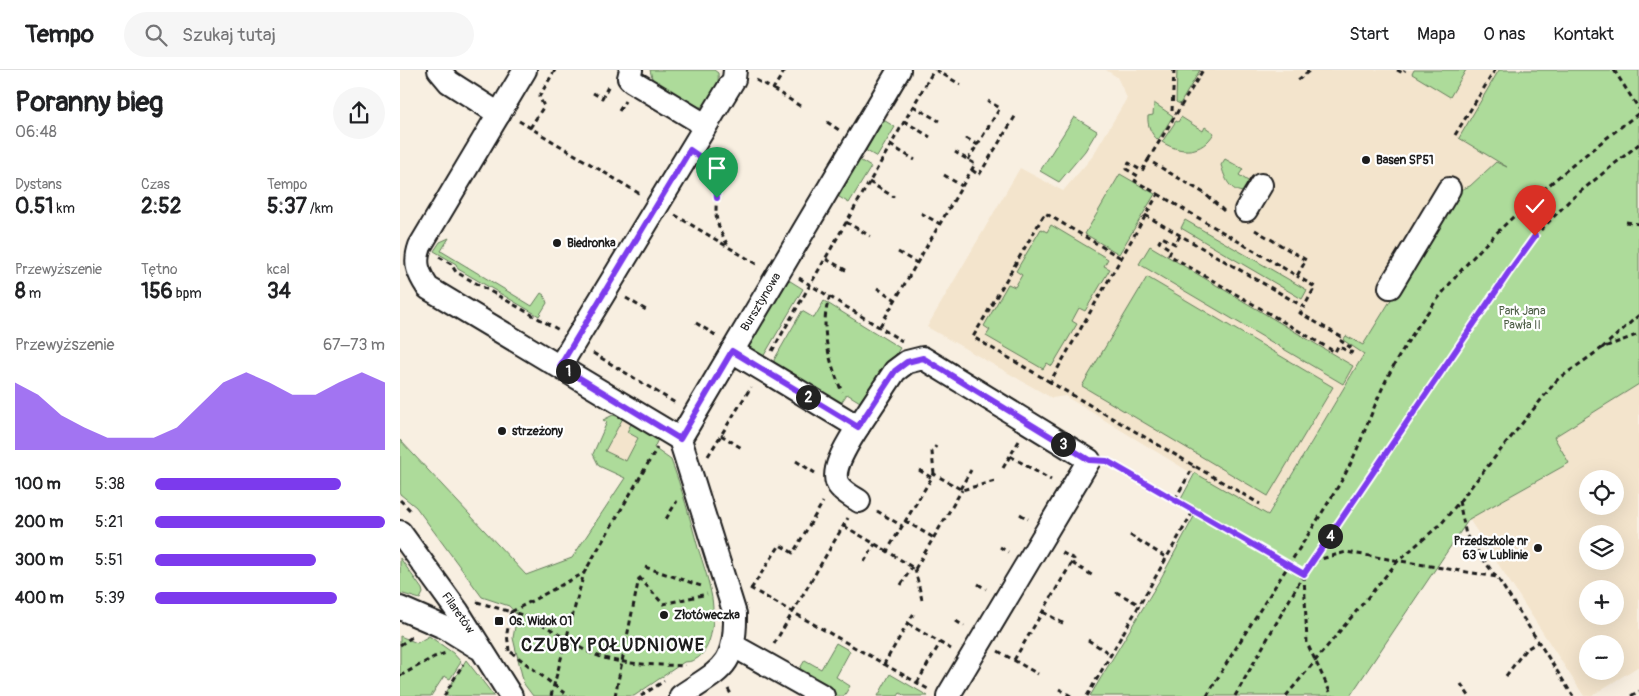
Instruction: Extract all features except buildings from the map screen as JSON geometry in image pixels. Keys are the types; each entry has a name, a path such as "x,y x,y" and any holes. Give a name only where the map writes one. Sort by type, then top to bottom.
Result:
{"street":[{"path":"438,70 449,82 499,114"},
{"path":"526,70 420,246 416,258 417,269 428,288 680,439 735,614 734,646 719,670 681,696"},
{"path":"631,70 629,78 632,81 705,125"},
{"name":"Bursztynowa","path":"680,439 899,70"},
{"path":"560,366 705,125 734,79 741,72"},
{"path":"1243,217 1261,185"},
{"path":"1390,287 1449,189"},
{"path":"732,351 858,427"},
{"path":"859,501 839,486 836,481 836,466 858,427 895,371 907,362 923,358 1089,460 948,696"},
{"name":"Filaretów","path":"400,532 476,657 511,696"},
{"path":"400,608 446,628 476,657"},
{"path":"734,646 823,696"}],"path":[{"path":"530,128 544,106 539,97 555,70"},
{"path":"773,89 785,70"},
{"path":"704,462 762,368 935,70 961,84"},
{"path":"1174,70 1172,111 1176,114"},
{"path":"1180,236 1175,244 1162,237 1159,242 1172,250 1169,255 1335,352 1338,346 1351,353 1353,349 1341,341 1343,338 1300,313 1315,287 1135,180 1138,176 1126,169 1129,163 1142,171 1203,70"},
{"path":"1298,80 1310,70"},
{"path":"1397,70 1403,73 1405,70"},
{"path":"1455,135 1495,70"},
{"path":"1614,70 1639,109"},
{"path":"741,72 800,106"},
{"path":"968,160 1000,108 988,101"},
{"path":"913,106 939,121"},
{"path":"1207,696 1348,470 1394,364 1439,298 1485,244 1530,200 1639,113"},
{"path":"972,170 979,175 1016,115"},
{"path":"904,121 930,137"},
{"path":"827,122 841,131"},
{"path":"966,138 978,145"},
{"path":"1234,696 1304,574 1535,236 1570,200 1639,144"},
{"path":"890,145 916,160"},
{"path":"690,150 703,158 713,170 717,190 716,214 728,247"},
{"path":"901,339 880,326 975,164 956,152"},
{"path":"1148,160 1204,193 1215,205 1243,217 1306,260 1297,276"},
{"path":"944,175 962,186"},
{"path":"869,182 894,196"},
{"path":"1050,382 1158,194"},
{"path":"921,213 940,224"},
{"path":"1121,258 1045,213 973,337 1260,504"},
{"path":"1145,215 1304,307"},
{"path":"846,222 870,236"},
{"path":"1626,222 1639,224"},
{"path":"420,246 451,264 456,272 570,337 575,342 677,404 682,405"},
{"path":"898,252 918,263"},
{"path":"826,259 849,272"},
{"path":"877,288 896,300"},
{"path":"830,296 824,317 827,343 836,378 844,396"},
{"path":"637,304 646,310"},
{"path":"1286,696 1398,561 1442,523 1557,380 1602,348 1639,315"},
{"path":"696,323 707,330"},
{"path":"1602,348 1639,334"},
{"path":"1003,468 1030,424"},
{"path":"721,435 744,449"},
{"path":"887,552 934,474 932,452 936,446"},
{"path":"1010,456 1051,480"},
{"path":"1089,460 1107,461 1304,574"},
{"path":"796,461 805,467"},
{"path":"1175,500 1194,466"},
{"path":"919,470 932,478"},
{"path":"901,584 934,538 971,470"},
{"path":"934,474 961,490 995,481"},
{"path":"751,589 780,545 793,553 836,481"},
{"path":"859,501 902,526"},
{"path":"1459,501 1466,535 1497,577 1573,696"},
{"path":"1087,696 1194,510"},
{"path":"1020,514 1028,519"},
{"path":"905,521 934,538"},
{"path":"776,641 844,526 914,568 922,600"},
{"path":"1130,535 1167,558"},
{"path":"864,562 875,544"},
{"path":"1000,547 1008,552"},
{"path":"1014,660 1074,560 1054,547"},
{"path":"1313,561 1346,552 1497,577"},
{"path":"1072,564 1095,577"},
{"path":"646,567 662,574 710,587"},
{"path":"511,612 584,573"},
{"path":"1304,574 1308,643 1332,696"},
{"path":"615,696 639,577 663,606 712,593"},
{"path":"978,584 986,589"},
{"path":"746,586 917,683 940,643"},
{"path":"1116,592 1140,605"},
{"path":"476,602 511,612 544,625 593,654 621,662 685,666"},
{"path":"511,612 507,633 510,653 568,696"},
{"path":"1043,612 1066,625"},
{"path":"884,664 914,613"},
{"path":"956,621 965,626"},
{"path":"908,624 951,649"},
{"path":"1088,640 1112,655"},
{"path":"1506,676 1525,650 1538,642"},
{"path":"992,648 1038,674"},
{"path":"400,676 434,657 449,652"},
{"path":"444,696 476,657"},
{"path":"1461,684 1469,696"},
{"path":"1059,689 1071,696"},
{"path":"1631,696 1639,691"}],"shaded area":[{"path":"1106,70 1565,70 1507,167 1438,231 1267,515 1211,485 1065,396 1052,398 927,327 1020,168 1063,191 1092,157 1127,98 1117,77"},
{"name":"Przedszkole nr 63 w Lublinie","path":"1639,384 1639,666 1624,675 1624,635 1579,635 1579,680 1617,680 1591,696 1584,696 1469,519 1568,464 1553,437"},
{"path":"623,418 631,424 627,432 638,438 626,462 605,451"}],"green space":[{"path":"650,70 714,70 718,73 716,90 706,103 696,109 653,82"},
{"path":"1177,70 1200,70 1180,104 1176,102"},
{"path":"1414,70 1466,70 1450,97 1412,74"},
{"name":"Park Jana Pawła II","path":"1499,70 1639,70 1639,384 1554,437 1569,463 1469,519 1350,696 1090,696 1161,578 1198,509 1181,499 1195,473 1268,515 1364,354 1343,340 1346,336 1363,345 1458,191 1470,186 1496,162 1507,167 1459,138"},
{"path":"1154,103 1173,116 1158,140 1151,132 1148,123 1148,116 1153,115"},
{"path":"1074,117 1097,131 1085,151 1059,182 1040,171"},
{"path":"1181,117 1203,131 1205,127 1214,133 1203,145 1191,150 1176,149 1162,142 1176,121 1178,122"},
{"path":"882,119 895,127 877,157 865,150"},
{"path":"858,159 871,167 849,203 836,195"},
{"path":"1225,159 1243,169 1239,175 1254,185 1245,192 1235,190 1226,180 1221,165"},
{"path":"1120,174 1155,194 1119,254 1085,234"},
{"path":"1185,220 1307,290 1302,299 1181,228"},
{"path":"1051,225 1108,259 1104,266 1110,269 1085,311 1079,308 1072,321 1077,324 1052,366 1047,363 1043,369 986,336 990,330 984,326 1008,284 1015,287 1022,275 1016,271 1041,229 1047,232"},
{"path":"449,238 441,251 532,306 541,293 544,295 547,303 539,316 458,269 456,264 434,251 440,242"},
{"path":"1150,246 1353,366 1343,384 1139,264"},
{"path":"1147,277 1333,387 1268,496 1082,386"},
{"path":"787,279 803,289 763,357 749,349 748,345"},
{"path":"824,301 900,348 865,405 847,394 839,406 774,366 774,360 802,311 814,318"},
{"path":"613,415 623,418 605,451 626,461 638,438 627,432 631,424 658,439 654,448 671,460 710,587 713,602 711,636 702,655 694,660 684,662 634,696 533,696 524,684 513,638 517,615 509,606 482,597 416,507 400,494 400,440 526,575 572,558 625,478 599,466 593,454 607,422 603,420"},
{"path":"400,558 422,589 423,593 420,599 400,593"},
{"path":"400,636 417,643 429,636 453,653 461,662 450,679 444,676 431,696 400,696"},
{"path":"836,643 850,651 836,677 850,686 844,696 834,696 799,670 805,660 821,669"},
{"path":"466,660 494,696 444,696"},
{"path":"890,674 928,696 905,696 900,693 898,696 878,696"}],"place":[{"name":"Basen SP51","path":"1366,160"},
{"name":"Biedronka","path":"557,243"},
{"name":"strzeżony","path":"502,431"},
{"name":"Przedszkole nr 63 w Lublinie","path":"1538,548"},
{"name":"Złotóweczka","path":"664,615"},
{"name":"Os. Widok 01","path":"499,621"}],"district":[{"name":"CZUBY POŁUDNIOWE","path":"613,645"}],"route":[{"path":"717,198 713,170 703,158 690,150 560,366 680,439 732,351 858,427 895,371 907,362 923,358 1089,460 1107,461 1304,574 1535,236"}]}
